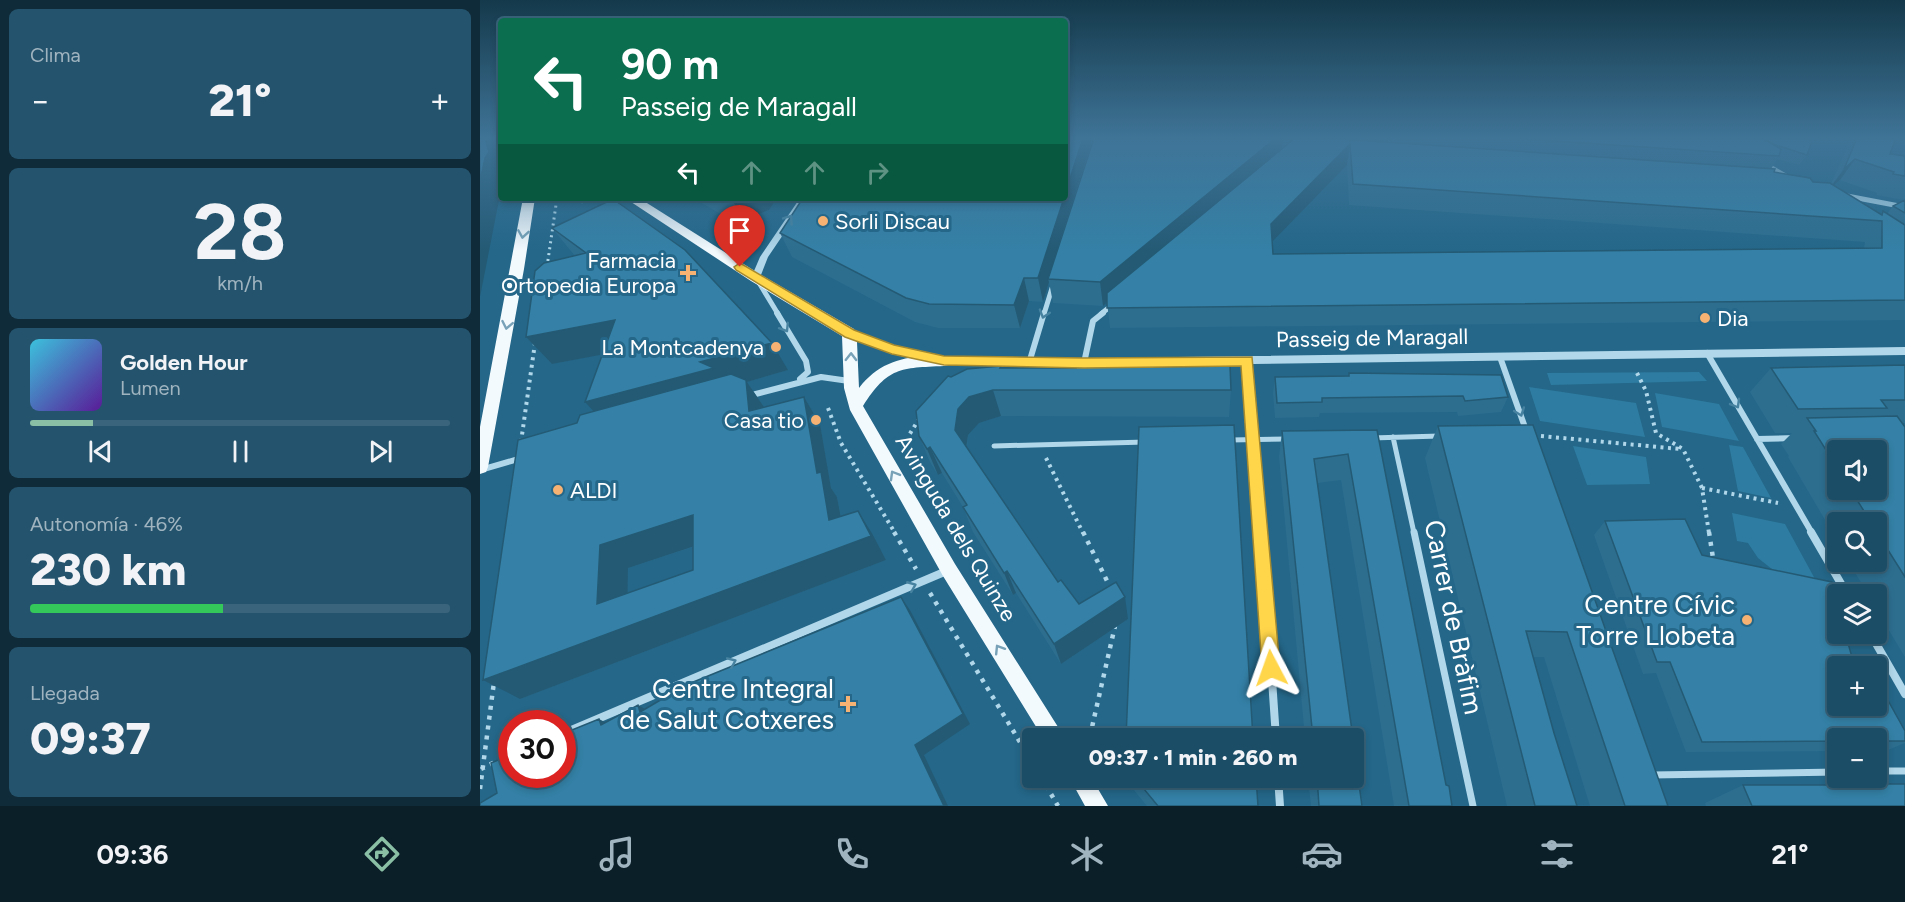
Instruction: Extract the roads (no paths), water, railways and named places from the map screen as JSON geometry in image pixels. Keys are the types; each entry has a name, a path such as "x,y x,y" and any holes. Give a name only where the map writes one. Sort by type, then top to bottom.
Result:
{"main road":[{"path":"480,469 529,201"},
{"name":"Passeig de Maragall","path":"636,201 756,278 849,333"},
{"name":"Avinguda dels Quinze","path":"849,333 852,361 850,381 855,406 949,570 1049,728"},
{"path":"855,406 874,379 891,366 907,362 944,361"},
{"path":"1086,788 1097,806"}],"street":[{"path":"1785,176 1797,183"},
{"path":"1838,194 1905,207"},
{"path":"795,382 806,375 808,366 756,278 764,257 802,201"},
{"path":"1029,363 1053,283"},
{"path":"1084,363 1093,321 1120,298"},
{"name":"Passeig de Maragall","path":"849,333 892,350 944,361 1029,363 1905,351"},
{"path":"1707,353 1841,584"},
{"path":"1500,357 1532,446"},
{"path":"1247,361 1275,728"},
{"path":"738,399 795,382 829,376 850,381"},
{"path":"1517,435 1528,435"},
{"path":"1358,438 1449,436"},
{"name":"Carrer de Bràfim","path":"1393,437 1473,806"},
{"path":"1757,439 1801,438"},
{"path":"1218,441 1300,439"},
{"path":"994,446 1159,442"},
{"path":"480,469 527,457"},
{"path":"576,728 949,570"},
{"path":"1876,644 1905,694"},
{"path":"1648,764 1656,786"},
{"path":"1887,771 1905,771"},
{"path":"1652,775 1827,772"},
{"path":"1279,788 1280,806"}],"place":[{"name":"Sorli Discau","path":"823,221"},
{"name":"Farmacia Ortopedia Europa","path":"688,273"},
{"name":"Dia","path":"1705,318"},
{"name":"La Montcadenya","path":"776,347"},
{"name":"Casa tio","path":"816,420"},
{"name":"ALDI","path":"558,490"},
{"name":"Centre Cívic Torre Llobeta","path":"1747,620"},
{"name":"Centre Integral de Salut Cotxeres","path":"848,704"}]}
